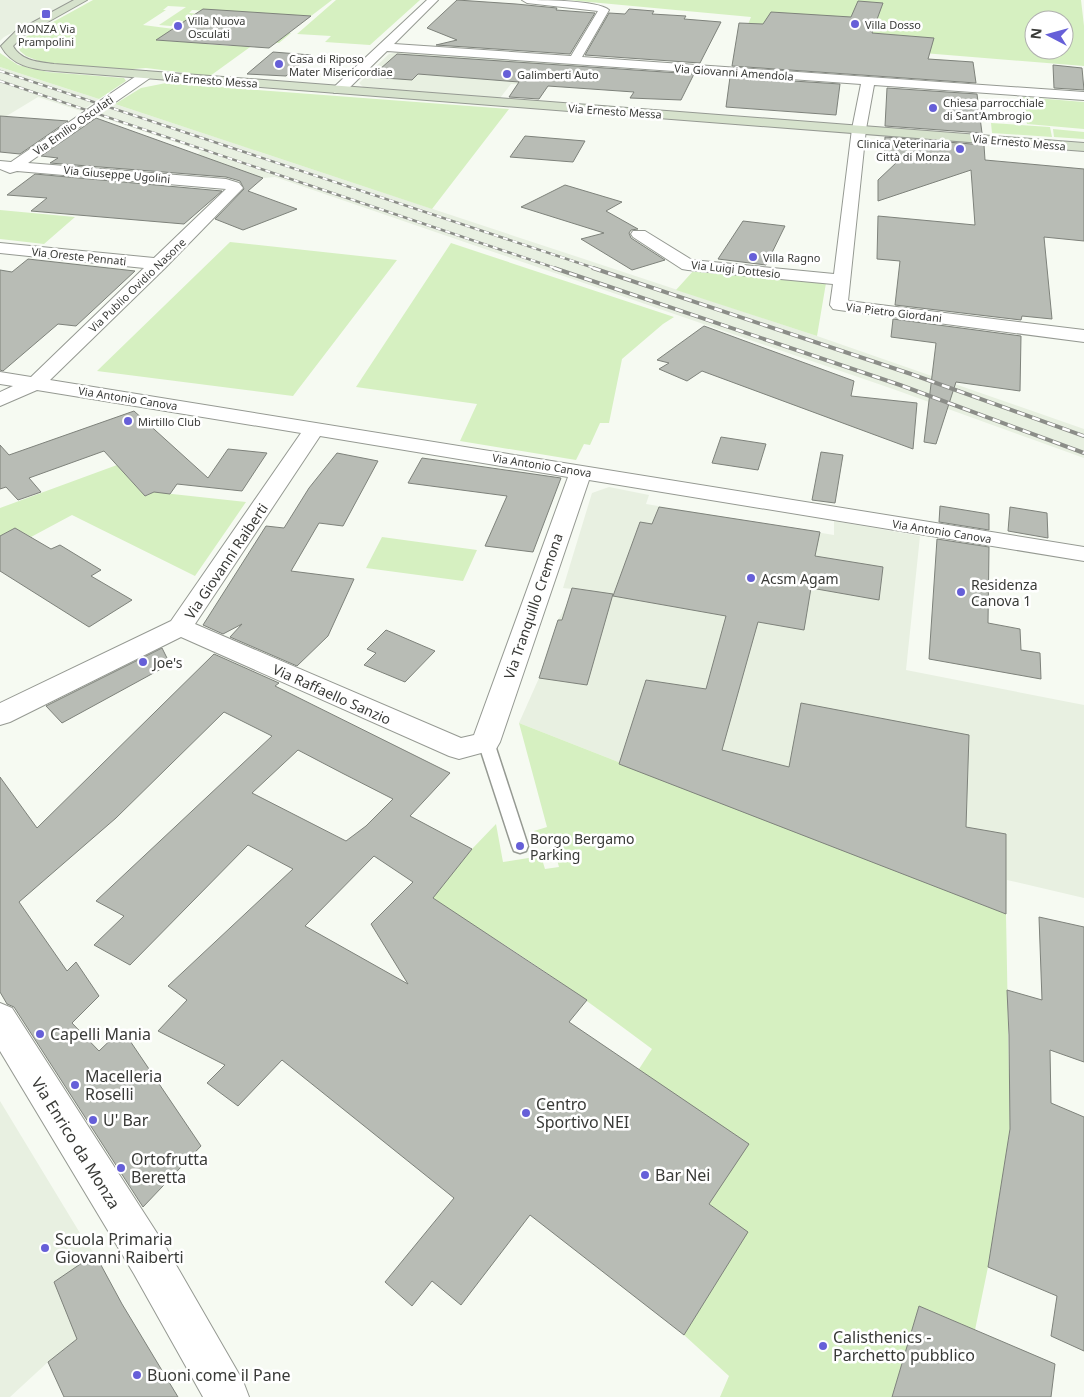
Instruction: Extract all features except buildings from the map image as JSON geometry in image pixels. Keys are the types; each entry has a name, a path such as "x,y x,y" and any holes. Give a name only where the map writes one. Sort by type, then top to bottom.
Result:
{"street":[{"name":"Via Ernesto Messa","path":"82,0 19,34 7,46 9,50 21,60 38,65 146,75 1084,147"},
{"path":"339,90 433,0"},
{"path":"527,0 599,7 604,10 574,60"},
{"name":"Via Giovanni Amendola","path":"384,47 1084,96"},
{"name":"Via Emilio Osculati","path":"0,176 7,165 146,75"},
{"name":"Via Pietro Giordani","path":"868,81 859,130 839,305 1084,336"},
{"name":"Via Giuseppe Ugolini","path":"7,165 234,186"},
{"name":"Via Publio Ovidio Nasone","path":"0,400 36,383 233,191 234,186"},
{"name":"Via Luigi Dottesio","path":"640,234 688,265 842,280"},
{"name":"Via Oreste Pennati","path":"0,248 159,264"},
{"name":"Via Antonio Canova","path":"0,378 1084,554"},
{"name":"Via Giovanni Raiberti","path":"0,715 180,627 315,428"},
{"name":"Via Tranquillo Cremona","path":"486,742 581,471"},
{"name":"Via Raffaello Sanzio","path":"180,627 459,749 486,742"},
{"name":"Via Enrico da Monza","path":"0,1019 149,1259 227,1397"}],"lane":[{"path":"486,742 520,846"}],"shaded area":[{"path":"0,0 74,0 4,37 0,41"},
{"path":"397,52 585,64 569,87 511,84 500,98 363,87 359,83 389,54"},
{"path":"0,67 99,99 81,111 38,97 0,120"},
{"path":"115,104 817,336 1084,429 1084,458 893,389 275,177 263,178 260,181 181,173 201,151 98,116"},
{"path":"609,487 649,495 646,504 834,535 834,521 920,536 906,670 1084,705 1084,898 1007,880 1006,914 519,723 539,678 558,620 567,604 572,589 563,588 592,493"},
{"name":"Scuola Primaria Giovanni Raiberti","path":"0,1101 86,1243 95,1254 122,1304 48,1362 10,1397 0,1397"}],"green space":[{"path":"93,0 332,0 311,16 285,15 263,32 291,33 279,43 257,42 210,76 146,68 121,70 41,62 26,56 20,51 18,44 24,38","holes":["168,6 186,7 159,25 171,26 178,21 190,22 202,14 189,13 192,10 207,11 252,30 231,46 207,44 195,31 179,42 157,40 174,29 143,25 166,10 163,10"]},
{"path":"336,0 420,0 370,45 325,42 331,36 297,34"},
{"path":"568,0 1081,0 1084,26 1084,66 801,43 747,27 751,17"},
{"path":"0,53 18,65 48,72 124,78 126,81 99,99 0,67"},
{"path":"166,83 509,109 432,209 115,104 141,88"},
{"path":"1023,97 1084,102 1084,129 1027,124"},
{"path":"991,123 1050,127 1052,137 992,133"},
{"path":"1053,129 1084,132 1084,139 1054,137"},
{"path":"0,210 75,217 44,244 0,239"},
{"path":"230,242 397,260 293,396 97,371"},
{"path":"451,243 674,317 622,359 609,423 600,423 590,445 584,444 576,460 460,441 477,404 356,387"},
{"path":"695,269 826,283 817,336 676,290"},
{"path":"117,465 145,496 158,490 163,493 246,502 195,576 72,515 31,537 15,528 0,536 0,508"},
{"path":"382,537 477,550 463,581 366,568"},
{"path":"519,723 1006,914 1010,1129 988,1267 975,1330 919,1306 892,1397 720,1397 729,1376 684,1335 747,1232 709,1204 639,1069 652,1049 516,952 430,901 472,849 496,824 503,862 541,856 545,869 559,867 554,849 564,847 561,837 537,841 534,831 547,827"}],"railway":[{"path":"0,71 597,269"},
{"path":"0,81 558,269"},
{"path":"554,268 900,385 1084,453"},
{"path":"593,268 911,374 1084,436"}],"place":[{"name":"MONZA Via Prampolini","path":"46,14"},
{"name":"Villa Dosso","path":"855,24"},
{"name":"Villa Nuova Osculati","path":"178,26"},
{"name":"Casa di Riposo Mater Misericordiae","path":"279,64"},
{"name":"Galimberti Auto","path":"507,74"},
{"name":"Chiesa parrocchiale di Sant'Ambrogio","path":"933,108"},
{"name":"Clinica Veterinaria Città di Monza","path":"960,149"},
{"name":"Villa Ragno","path":"753,257"},
{"name":"Mirtillo Club","path":"128,421"},
{"name":"Acsm Agam","path":"751,578"},
{"name":"Residenza Canova 1","path":"961,592"},
{"name":"Joe's","path":"143,662"},
{"name":"Borgo Bergamo Parking","path":"520,846"},
{"name":"Capelli Mania","path":"40,1034"},
{"name":"Macelleria Roselli","path":"75,1085"},
{"name":"Centro Sportivo NEI","path":"526,1113"},
{"name":"U' Bar","path":"93,1120"},
{"name":"Ortofrutta Beretta","path":"121,1168"},
{"name":"Bar Nei","path":"645,1175"},
{"name":"Scuola Primaria Giovanni Raiberti","path":"45,1248"},
{"name":"Calisthenics - Parchetto pubblico","path":"823,1346"},
{"name":"Buoni come il Pane","path":"137,1375"}]}
